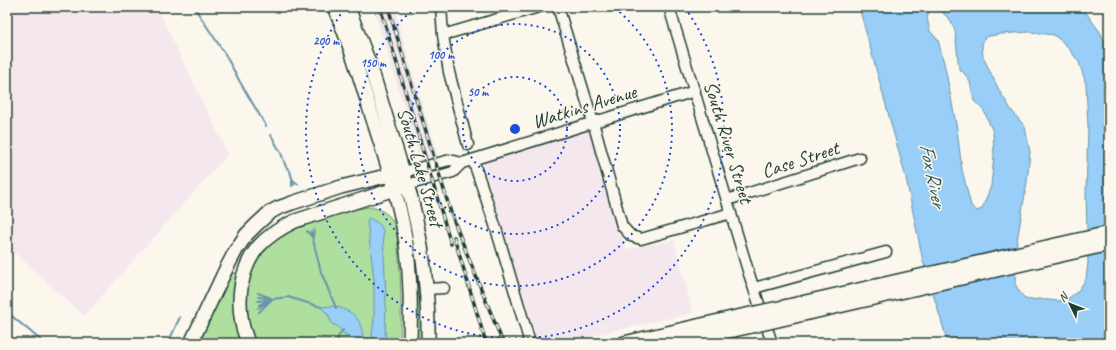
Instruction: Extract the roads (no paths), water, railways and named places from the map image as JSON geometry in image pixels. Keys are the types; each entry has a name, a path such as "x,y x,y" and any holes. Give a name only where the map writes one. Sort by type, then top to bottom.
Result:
{"main road":[{"name":"South Lake Street","path":"334,7 357,67 390,175 400,214 408,259 411,303 410,343"},
{"name":"South Lake Street","path":"348,7 371,68 407,185 421,240 427,289 428,343"},
{"path":"191,343 225,271 246,235 270,213 278,208 341,187 403,172"},
{"path":"248,343 242,324 240,300 244,274 249,260 258,247 272,235 295,221 407,185"},
{"path":"624,343 733,324 789,312 1109,233"},
{"path":"872,292 1109,244"},
{"path":"672,343 733,324"}],"street":[{"path":"441,7 443,35 449,72 468,145"},
{"path":"443,35 539,7"},
{"path":"558,7 593,122 622,226 631,236 641,240 731,213"},
{"name":"South River Street","path":"669,7 772,343"},
{"name":"Watkins Avenue","path":"403,172 450,160 462,163 473,160 695,91"},
{"name":"Case Street","path":"728,200 860,158"},
{"path":"473,160 495,225 530,343"},
{"name":"Watkins Avenue","path":"407,185 453,172 462,163"},
{"path":"754,288 886,252"},
{"path":"427,289 444,288"}],"water":[{"name":"Fox River","path":"859,7 931,7 927,18 930,31 938,40 945,67 957,129 962,170 971,206 977,211 982,209 991,186 994,156 993,132 984,111 974,101 970,82 964,73 959,69 955,31 950,20 937,7 978,7 981,11 986,11 989,7 1082,7 1100,32 1109,53 1109,343 948,343 923,261 906,178","holes":["1029,32 1054,35 1066,45 1079,62 1086,84 1088,127 1086,195 1088,263 1086,279 1078,291 1069,298 1059,301 1039,299 1027,300 1015,284 1017,241 1027,182 1030,152 1025,127 1012,111 1000,92 983,57 982,44 985,37 1001,34"]},
{"path":"369,218 380,224 383,231 386,297 385,343 375,343 372,336 374,318 374,280 367,220"},
{"path":"335,306 349,312 357,318 360,323 364,343 356,343 349,336 344,334 337,326 332,324 328,314 320,307"}],"waterway":[{"path":"194,7 225,54 266,126"},
{"path":"271,135 281,153 286,167 290,171 294,185"},
{"path":"292,180 292,186"},
{"path":"293,180 298,184"},
{"path":"313,236 314,230"},
{"path":"307,231 312,237"},
{"path":"311,232 321,272 336,308"},
{"path":"258,293 271,298"},
{"path":"258,297 269,298"},
{"path":"258,301 288,297 321,307"},
{"path":"259,312 272,299"},
{"path":"259,305 267,301"},
{"path":"258,308 268,302"},
{"path":"7,312 44,343"},
{"path":"168,343 180,317"},
{"path":"336,343 343,330"}],"railway":[{"path":"380,7 451,244"},
{"path":"388,7 451,213 503,343"},
{"path":"454,237 486,343"}]}
